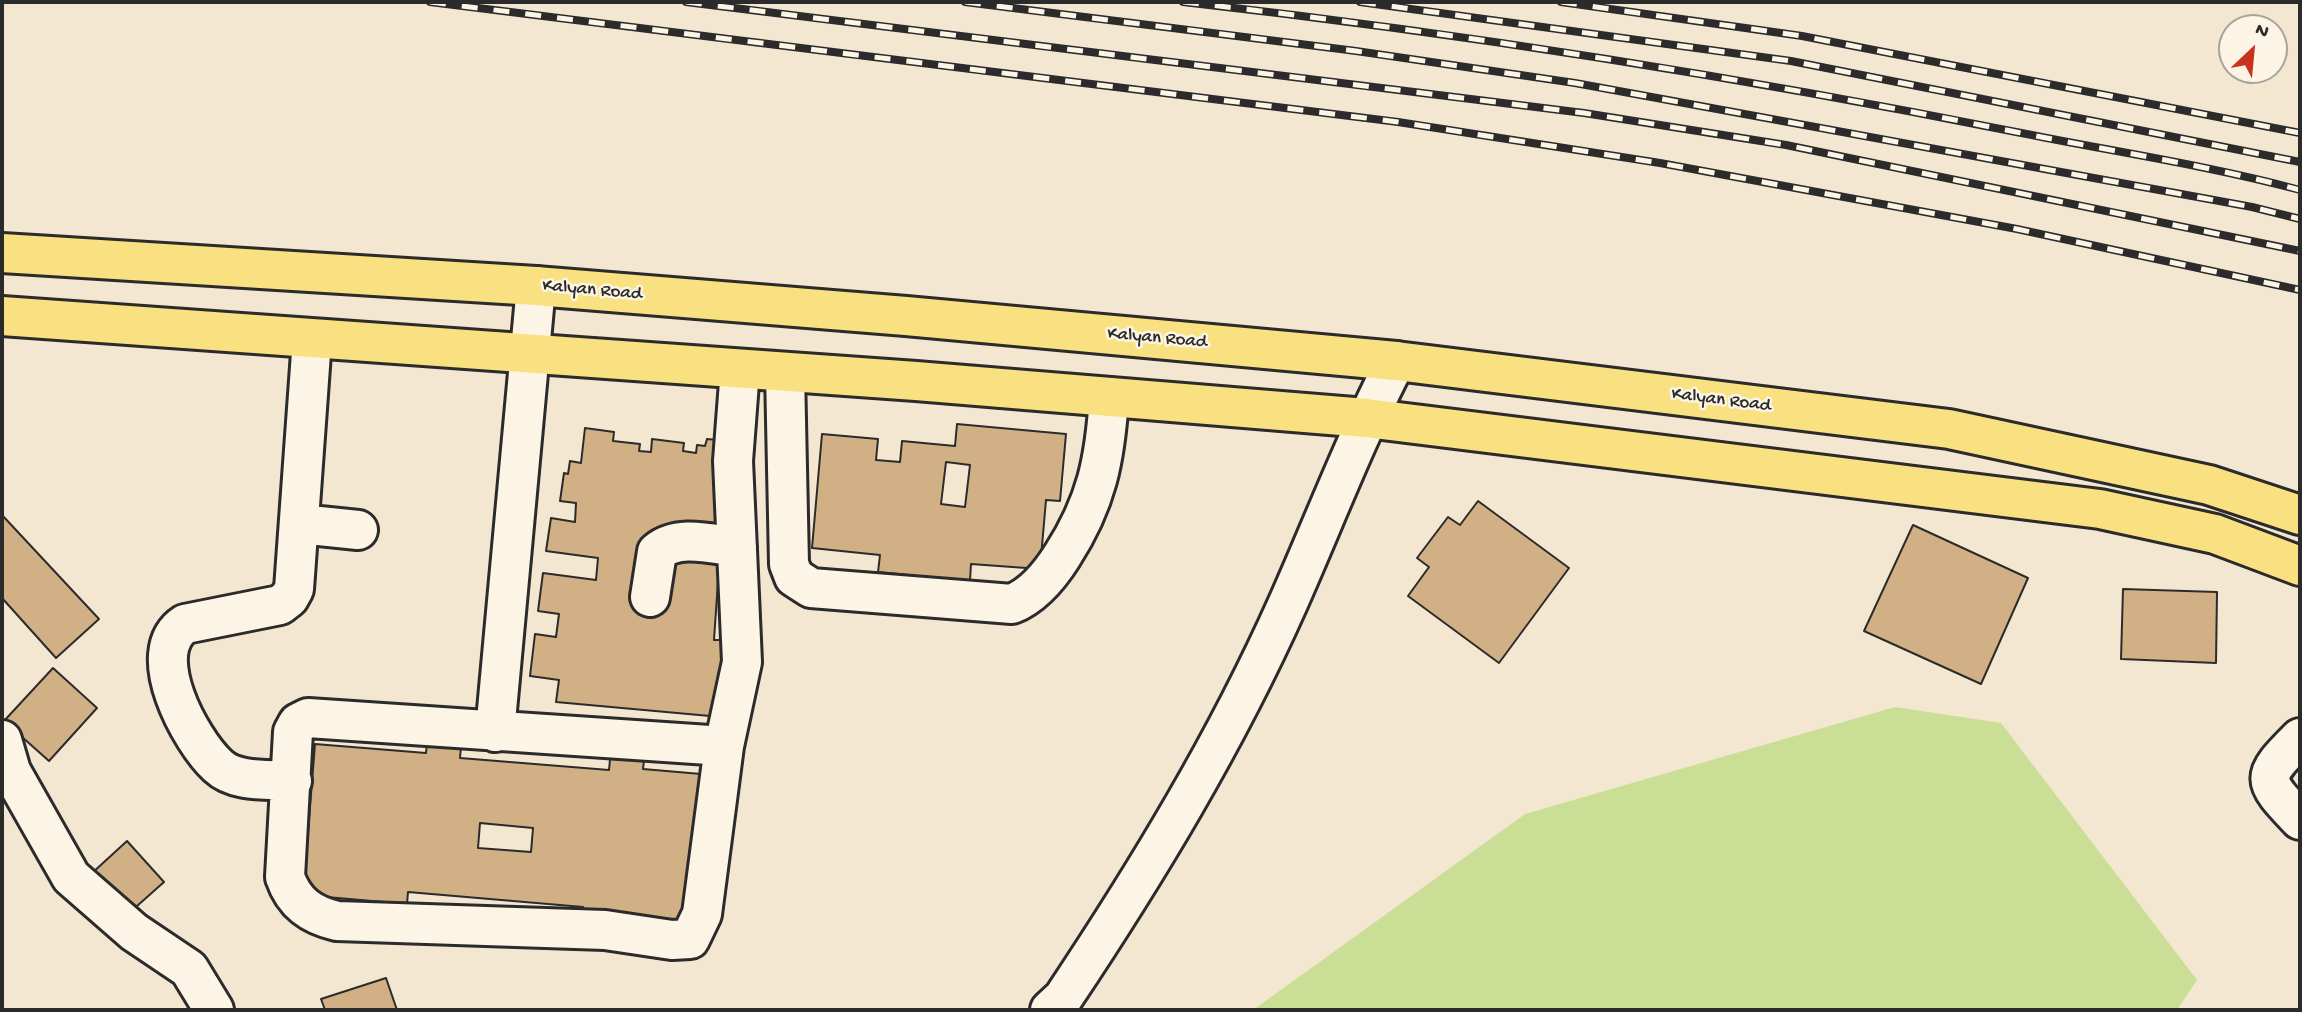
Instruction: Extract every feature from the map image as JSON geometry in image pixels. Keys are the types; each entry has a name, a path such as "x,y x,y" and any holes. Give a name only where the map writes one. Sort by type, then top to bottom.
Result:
{"main road":[{"name":"Kalyan Road","path":"2,253 536,286 892,314 1396,361 1949,429 2209,485 2285,510"},
{"path":"2,316 785,372 1366,418 2100,509 2215,534 2300,566"},
{"path":"2252,548 2285,510"}],"street":[{"path":"495,732 536,286"},
{"path":"292,781 247,778 218,766 175,701 169,651 175,630 184,624 280,605 289,598 296,575 312,339"},
{"path":"1050,1010 1063,998 1134,890 1221,738 1288,604 1366,418 1396,361"},
{"path":"724,746 308,718 298,723 293,732 285,877 290,891 317,917 337,921 605,930 673,940 690,939 702,915 724,746 742,662 733,461 740,369"},
{"path":"785,372 789,564 794,577 810,588 864,593 1012,604 1023,599 1054,569 1082,526 1103,462 1109,397"},
{"path":"300,524 358,530"},
{"path":"650,597 657,552 665,545 677,541 737,547"},
{"path":"2300,737 2272,767 2269,779 2273,792 2300,820"},
{"path":"2,740 11,771 31,811 71,877 134,932 190,969 214,1010"}],"green space":[{"path":"1895,707 2001,723 2197,980 2177,1010 1253,1010 1525,814"}],"building":[{"path":"957,424 1066,434 1060,501 1046,500 1040,569 971,564 970,581 878,572 880,555 812,548 822,434 878,439 876,460 900,462 902,441 955,446","holes":["946,462 970,465 965,507 941,504"]},
{"path":"585,428 614,432 613,441 640,444 639,451 651,452 652,439 684,443 683,451 696,453 697,445 705,446 707,439 729,441 723,538 647,534 638,603 667,560 687,562 688,548 720,552 714,640 727,640 721,717 556,702 559,680 530,676 535,634 556,637 559,614 538,611 543,573 596,580 598,558 546,551 551,518 575,522 576,503 560,501 564,473 568,474 570,461 581,463"},
{"path":"1478,501 1569,568 1499,663 1408,596 1429,567 1417,558 1448,517 1460,525"},
{"path":"2,515 99,619 56,658 2,598"},
{"path":"1913,525 2028,578 1981,684 1864,631"},
{"path":"2123,589 2217,592 2216,663 2121,659"},
{"path":"53,668 97,708 49,761 4,721"},
{"path":"428,734 462,736 460,758 609,770 611,749 645,752 643,769 701,774 689,927 582,919 583,907 408,892 407,904 303,895 315,744 426,753","holes":["480,823 533,828 531,852 478,848"]},
{"path":"127,841 164,882 128,914 91,874"},
{"path":"386,978 397,1010 325,1010 321,999"}],"railway":[{"path":"430,2 1398,122 1660,163 2017,229 2300,290"},
{"path":"686,2 1584,113 1786,145 2300,251"},
{"path":"965,2 1356,51 1575,83 2252,207 2300,219"},
{"path":"1183,2 1496,42 1705,75 2158,159 2300,190"},
{"path":"1360,2 1791,61 2300,162"},
{"path":"1561,2 1802,36 2300,133"}]}
